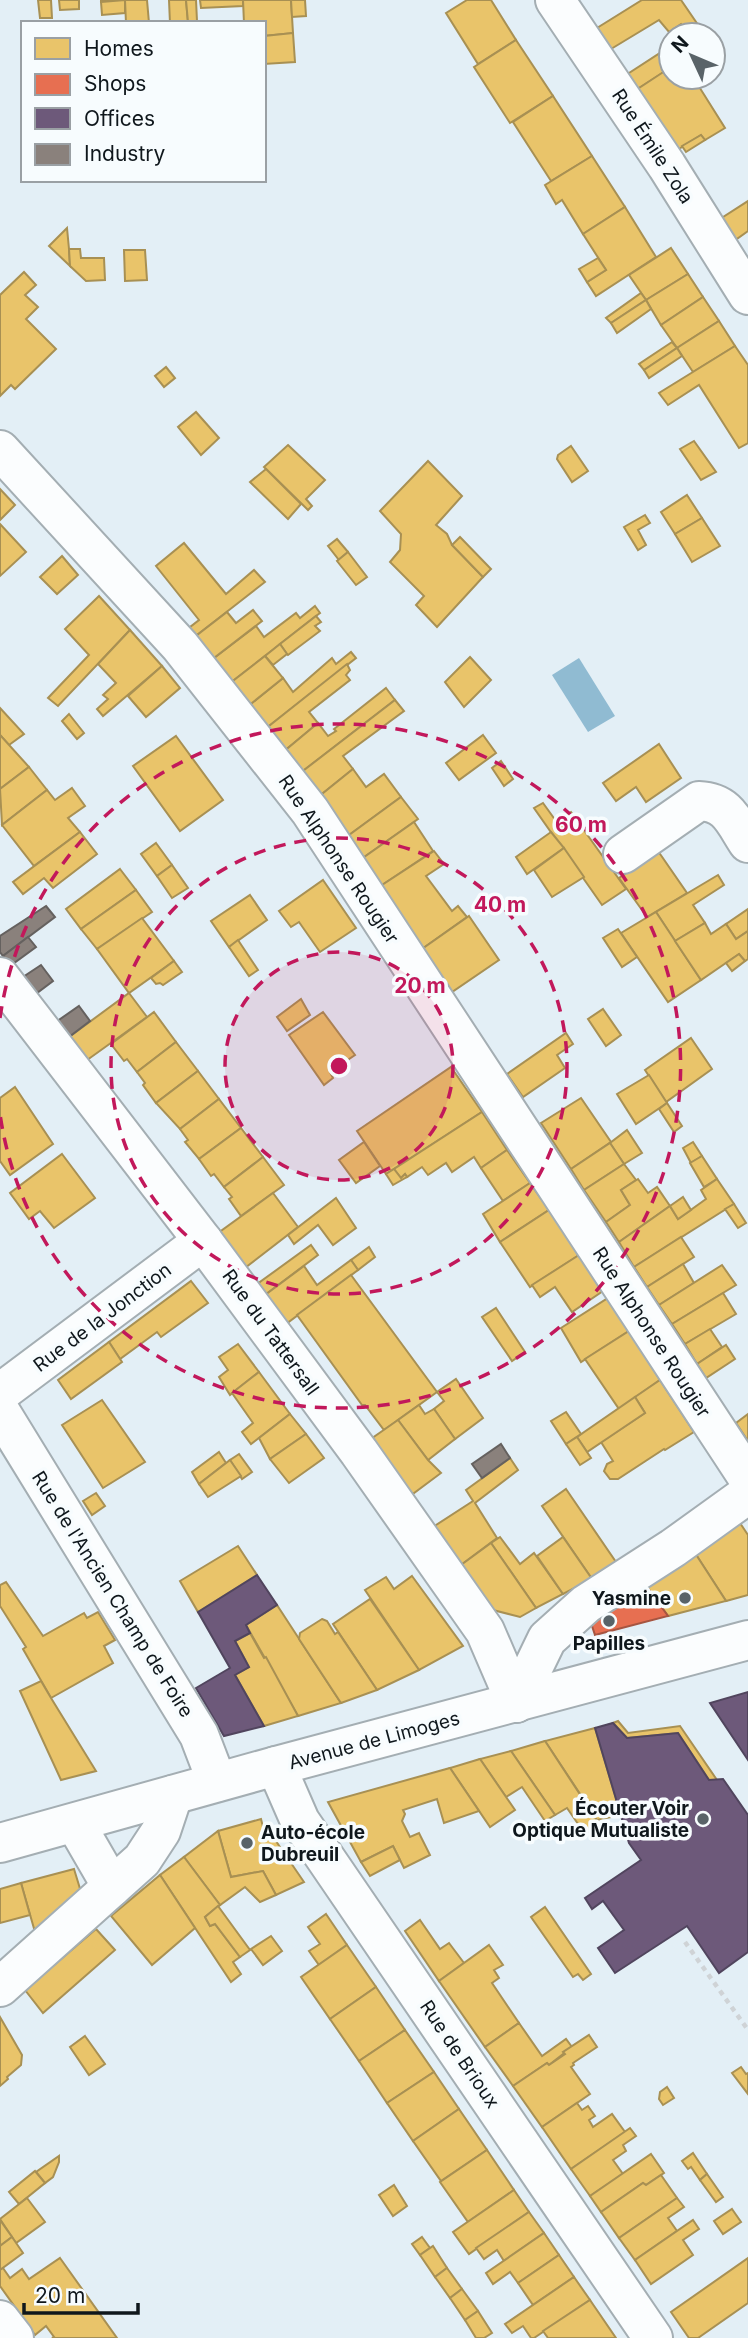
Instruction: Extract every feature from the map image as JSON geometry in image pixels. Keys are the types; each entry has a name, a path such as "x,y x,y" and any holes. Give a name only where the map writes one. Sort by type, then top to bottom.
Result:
{"street":[{"name":"Rue Émile Zola","path":"555,0 667,166 748,295"},
{"name":"Rue Alphonse Rougier","path":"0,450 180,646 310,811 748,1478"},
{"path":"623,854 699,801 713,801 725,808 748,843"},
{"name":"Rue du Tattersall","path":"0,977 203,1241 359,1451 485,1631 516,1703"},
{"name":"Rue de la Jonction","path":"0,1393 203,1241"},
{"name":"Rue de l'Ancien Champ de Foire","path":"0,1411 199,1735 217,1782"},
{"path":"516,1703 547,1639 586,1604 673,1548 748,1494"},
{"name":"Avenue de Limoges","path":"0,1843 748,1640"},
{"name":"Rue de Brioux","path":"276,1766 300,1821 653,2338"},
{"path":"0,1987 142,1860 161,1830 173,1795"},
{"path":"75,1823 112,1887"},
{"path":"0,2320 14,2338"}],"path":[{"path":"685,1942 748,2030"}],"water":[{"path":"579,658 615,716 588,732 552,675"}],"building: Homes":[{"path":"38,0 51,0 52,18 40,18"},
{"path":"59,0 79,0 79,9 60,10"},
{"path":"125,0 147,0 149,21 126,21"},
{"path":"125,0 125,13 102,15 101,2"},
{"path":"169,0 186,0 188,21 170,21"},
{"path":"186,0 196,0 197,21 188,21"},
{"path":"200,0 243,0 243,6 201,8"},
{"path":"243,0 291,0 293,33 266,36 266,21 244,21"},
{"path":"291,0 305,0 306,16 292,17"},
{"path":"467,0 491,0 516,40 478,64 446,13"},
{"path":"642,0 681,0 695,21 659,20 611,49 597,28"},
{"path":"293,33 295,62 266,64 266,36"},
{"path":"516,40 553,96 510,123 474,67"},
{"path":"657,55 657,76 636,90 626,75"},
{"path":"657,76 657,91 702,91 725,128 705,140 701,135 674,152 636,90"},
{"path":"553,96 592,156 551,181 513,122"},
{"path":"701,135 705,140 686,152 682,146"},
{"path":"592,156 625,207 583,234 562,200 556,204 545,185"},
{"path":"748,201 748,231 734,241 720,219"},
{"path":"625,207 656,257 596,296 587,282 606,270 583,234"},
{"path":"67,228 69,249 70,266 49,246"},
{"path":"671,248 688,274 646,300 629,275"},
{"path":"69,249 80,249 81,258 104,258 105,280 86,281 70,266"},
{"path":"124,250 145,250 147,280 125,281"},
{"path":"598,258 606,270 587,282 579,269"},
{"path":"24,272 36,285 25,295 38,307 26,319 56,349 15,389 11,385 0,396 0,295"},
{"path":"688,274 703,297 661,325 646,300"},
{"path":"641,293 646,300 611,323 606,318"},
{"path":"703,297 719,321 677,348 661,325"},
{"path":"646,300 651,309 617,333 611,323"},
{"path":"719,321 735,346 693,372 677,348"},
{"path":"672,342 677,348 644,370 639,364"},
{"path":"735,346 748,365 748,443 739,448 699,385 668,405 659,393"},
{"path":"677,348 682,356 649,378 644,370"},
{"path":"166,367 175,378 164,387 155,376"},
{"path":"196,412 219,438 201,455 178,427"},
{"path":"694,441 716,472 701,480 680,449"},
{"path":"288,445 325,480 306,499 312,506 308,510 264,467"},
{"path":"571,446 588,471 572,482 557,459 558,455"},
{"path":"428,461 462,496 436,525 447,534 452,545 483,577 437,627 416,605 424,596 390,562 400,550 401,534 380,511"},
{"path":"266,469 301,504 288,519 250,482"},
{"path":"0,489 15,505 0,520"},
{"path":"687,495 702,518 675,534 661,512"},
{"path":"645,515 650,523 638,530 646,545 638,550 624,527"},
{"path":"702,518 720,546 692,562 675,534"},
{"path":"0,524 26,552 0,576"},
{"path":"460,537 491,569 483,577 452,545"},
{"path":"337,539 348,552 339,560 328,546"},
{"path":"184,543 226,594 254,570 265,582 192,639 185,631 199,620 156,566"},
{"path":"348,552 367,577 356,585 337,561"},
{"path":"62,556 78,575 57,594 40,577"},
{"path":"99,596 130,630 58,706 48,698 89,655 65,629"},
{"path":"315,606 320,613 229,684 210,661 256,626 264,637 296,613 300,618"},
{"path":"253,610 262,621 210,661 192,639 227,612 236,623"},
{"path":"316,616 321,622 315,626 320,631 288,655 280,644"},
{"path":"130,630 162,666 103,716 97,709 108,699 103,695 116,683 98,664"},
{"path":"280,644 287,654 273,665 265,656"},
{"path":"351,652 356,658 264,730 247,707 283,678 293,692 332,658 336,664"},
{"path":"265,656 283,678 247,707 229,684"},
{"path":"470,657 491,680 464,707 445,682"},
{"path":"347,664 350,670 346,675 350,680 309,712 318,723 282,753 264,730"},
{"path":"162,666 180,688 146,717 128,696"},
{"path":"386,688 395,700 299,774 282,753 318,723 328,736 336,731 334,729"},
{"path":"395,700 404,711 343,756 353,769 317,798 299,774"},
{"path":"0,708 24,734 9,745 0,735"},
{"path":"69,714 84,733 77,739 62,721"},
{"path":"0,735 29,767 0,789"},
{"path":"483,735 496,753 459,780 446,763"},
{"path":"176,736 223,800 180,831 133,766"},
{"path":"659,744 681,778 646,802 636,787 616,801 603,783"},
{"path":"501,761 513,779 504,786 492,768"},
{"path":"29,767 47,790 2,825 0,789"},
{"path":"353,769 366,787 384,774 401,797 345,838 317,798"},
{"path":"72,788 85,806 68,818 80,832 34,866 2,825 47,790 55,800"},
{"path":"401,797 418,819 360,860 345,838"},
{"path":"543,803 556,821 571,812 626,889 602,905 534,808"},
{"path":"414,822 433,851 379,887 360,860"},
{"path":"80,832 97,854 53,888 44,878 23,894 13,882"},
{"path":"551,832 564,848 527,874 516,857"},
{"path":"156,843 172,865 157,876 141,854"},
{"path":"564,848 584,877 552,897 534,870"},
{"path":"434,851 444,864 426,876 452,911 458,906 467,917 422,949 379,887"},
{"path":"658,851 687,893 647,917 619,878"},
{"path":"172,865 188,888 172,898 157,876"},
{"path":"120,869 136,890 81,929 66,909"},
{"path":"718,875 724,885 693,905 705,923 675,941 656,912"},
{"path":"323,880 356,928 320,952 299,922 291,927 279,911"},
{"path":"136,890 152,912 97,949 81,929"},
{"path":"250,895 267,920 229,947 211,921"},
{"path":"748,909 748,931 736,939 726,924"},
{"path":"656,912 701,980 668,1002 621,933"},
{"path":"469,916 499,960 452,992 422,949"},
{"path":"142,918 174,961 129,993 97,949"},
{"path":"705,923 711,934 726,924 736,939 748,931 748,959 745,961 739,954 701,980 675,941"},
{"path":"618,929 637,957 622,967 603,938"},
{"path":"238,940 258,970 249,976 229,947"},
{"path":"739,954 745,961 732,971 726,963"},
{"path":"174,961 182,972 163,985 156,984 151,978"},
{"path":"129,993 147,1017 83,1063 65,1040"},
{"path":"301,999 310,1015 287,1031 277,1017"},
{"path":"603,1009 621,1035 606,1046 588,1019"},
{"path":"154,1012 176,1042 137,1072 111,1044"},
{"path":"323,1012 355,1055 330,1072 333,1078 324,1085 289,1035"},
{"path":"566,1033 573,1044 557,1055 565,1068 523,1097 507,1074"},
{"path":"691,1038 712,1069 666,1102 645,1070"},
{"path":"176,1042 198,1071 156,1103 137,1072"},
{"path":"451,1067 482,1112 386,1174 357,1131"},
{"path":"198,1071 219,1099 180,1129 156,1103"},
{"path":"649,1075 667,1103 636,1124 617,1094"},
{"path":"15,1087 53,1144 10,1175 0,1161 0,1098"},
{"path":"581,1098 611,1142 571,1169 541,1123"},
{"path":"219,1099 241,1128 199,1159 185,1142 188,1140 180,1129"},
{"path":"667,1103 682,1126 674,1132 659,1109"},
{"path":"482,1112 507,1150 481,1168 474,1157 452,1172 446,1163 428,1175 422,1167 401,1178 394,1169"},
{"path":"241,1128 263,1157 224,1187 214,1174 211,1176 199,1159"},
{"path":"627,1130 642,1153 624,1164 610,1143"},
{"path":"364,1142 380,1166 356,1183 339,1160"},
{"path":"693,1142 702,1156 691,1163 683,1148"},
{"path":"610,1143 624,1164 584,1190 571,1169"},
{"path":"507,1150 530,1183 503,1201 481,1168"},
{"path":"62,1154 95,1198 54,1228 40,1211 29,1219 10,1193"},
{"path":"702,1156 717,1179 704,1187 690,1163"},
{"path":"263,1157 284,1185 241,1216 224,1187"},
{"path":"624,1164 636,1180 621,1190 630,1205 606,1222 584,1190"},
{"path":"394,1169 401,1178 405,1174 407,1177 393,1185 386,1174"},
{"path":"638,1179 648,1193 657,1187 670,1206 619,1242 606,1222 630,1205 621,1190"},
{"path":"717,1179 734,1204 634,1267 619,1242 670,1206 678,1219 706,1199 701,1190"},
{"path":"530,1183 549,1210 500,1242 483,1214"},
{"path":"273,1193 298,1227 241,1271 214,1236"},
{"path":"683,1197 691,1210 678,1219 670,1206"},
{"path":"336,1198 356,1228 333,1245 318,1225 294,1244 288,1235"},
{"path":"734,1204 746,1223 738,1228 725,1209"},
{"path":"549,1210 579,1255 530,1287 500,1242"},
{"path":"681,1237 694,1257 647,1287 634,1267"},
{"path":"311,1245 318,1255 261,1298 253,1287"},
{"path":"369,1247 375,1257 358,1270 351,1260"},
{"path":"579,1255 603,1291 572,1312 555,1287 540,1297 532,1285"},
{"path":"351,1260 358,1270 282,1327 261,1298 304,1266 317,1285"},
{"path":"683,1264 694,1283 659,1305 647,1287"},
{"path":"722,1265 736,1285 672,1324 659,1305"},
{"path":"351,1275 437,1392 384,1430 365,1405 362,1405 297,1315"},
{"path":"191,1281 208,1303 161,1337 157,1332 120,1359 109,1342"},
{"path":"723,1293 736,1314 685,1344 672,1324"},
{"path":"608,1298 629,1331 581,1362 561,1328"},
{"path":"496,1308 525,1352 512,1361 482,1317"},
{"path":"710,1329 722,1347 697,1364 685,1344"},
{"path":"629,1331 660,1380 619,1409 585,1359"},
{"path":"109,1342 122,1362 71,1399 58,1380"},
{"path":"238,1344 259,1372 230,1395 219,1377 228,1370 219,1357"},
{"path":"726,1345 735,1359 706,1378 697,1364"},
{"path":"259,1372 290,1414 251,1444 242,1432 253,1423 232,1393"},
{"path":"456,1379 483,1418 455,1439 434,1409 444,1401 437,1392"},
{"path":"660,1380 694,1432 618,1479 610,1479 604,1471 607,1464 613,1461 601,1442 645,1413 635,1397"},
{"path":"635,1397 645,1413 587,1452 577,1437"},
{"path":"102,1400 145,1462 103,1488 62,1425"},
{"path":"419,1405 425,1414 434,1409 455,1439 428,1460 398,1420"},
{"path":"566,1412 581,1434 566,1444 551,1421"},
{"path":"290,1414 306,1434 270,1459 259,1438"},
{"path":"748,1414 748,1441 736,1423"},
{"path":"398,1420 441,1473 410,1496 368,1441"},
{"path":"306,1434 324,1458 289,1483 270,1459"},
{"path":"577,1437 591,1458 580,1465 566,1444"},
{"path":"219,1452 226,1463 199,1484 192,1472"},
{"path":"239,1454 252,1472 242,1479 230,1460"},
{"path":"510,1458 518,1470 475,1503 497,1538 461,1565 433,1527 473,1501 466,1490"},
{"path":"230,1460 241,1476 208,1497 199,1484"},
{"path":"566,1489 616,1562 592,1579 542,1506"},
{"path":"96,1493 105,1506 92,1515 83,1501"},
{"path":"740,1523 748,1535 748,1595 726,1601 695,1553"},
{"path":"500,1537 520,1564 534,1553 563,1594 536,1608 491,1543"},
{"path":"563,1537 592,1579 563,1594 537,1556"},
{"path":"491,1543 536,1608 520,1617 493,1610 461,1565"},
{"path":"238,1546 257,1575 198,1612 180,1581"},
{"path":"695,1553 726,1601 668,1616 647,1587"},
{"path":"412,1576 463,1646 419,1670 365,1590 386,1577 394,1589"},
{"path":"6,1582 43,1636 84,1613 87,1618 98,1612 115,1640 104,1646 113,1663 51,1698 23,1649 26,1647 0,1606 0,1585"},
{"path":"370,1599 419,1670 377,1690 333,1624"},
{"path":"277,1605 341,1703 298,1716 246,1625"},
{"path":"322,1619 327,1621 335,1634 338,1632 377,1690 341,1703 299,1639 300,1633"},
{"path":"250,1633 298,1716 264,1726 235,1675 249,1667 235,1641"},
{"path":"41,1681 96,1771 61,1780 20,1691"},
{"path":"618,1721 628,1733 680,1726 717,1780 709,1780 678,1733 627,1738 613,1723"},
{"path":"595,1728 618,1805 592,1812 545,1741"},
{"path":"545,1741 600,1825 585,1834 567,1808 555,1815 511,1751"},
{"path":"511,1751 555,1815 545,1821 522,1787 506,1797 480,1759"},
{"path":"480,1759 515,1810 490,1827 450,1768"},
{"path":"450,1768 479,1811 444,1823 437,1799 403,1810 405,1814 402,1821 410,1837 419,1833 430,1855 404,1868 393,1846 361,1862 328,1802"},
{"path":"618,1805 621,1815 597,1820 592,1812"},
{"path":"261,1819 263,1827 269,1831 304,1882 276,1895 263,1871 231,1877 218,1831"},
{"path":"218,1831 231,1877 263,1871 276,1895 260,1902 245,1887 220,1905 184,1857"},
{"path":"393,1846 400,1860 370,1876 361,1862"},
{"path":"184,1857 220,1905 205,1917 210,1926 215,1924 240,1957 233,1962 241,1974 231,1982 160,1875"},
{"path":"74,1869 81,1892 35,1932 21,1883"},
{"path":"160,1875 195,1928 152,1965 111,1916"},
{"path":"21,1883 30,1915 0,1923 0,1889"},
{"path":"218,1906 250,1950 240,1957 215,1924 210,1926 205,1917"},
{"path":"545,1907 591,1974 583,1980 578,1974 573,1977 531,1917"},
{"path":"326,1914 347,1945 319,1965 309,1951 320,1944 308,1927"},
{"path":"420,1920 440,1949 449,1943 464,1963 439,1981 405,1931"},
{"path":"96,1929 115,1950 43,2013 25,1990"},
{"path":"271,1936 282,1951 263,1965 251,1949"},
{"path":"347,1945 376,1987 330,2019 301,1977"},
{"path":"489,1945 503,1965 494,1970 499,1978 492,1983 519,2023 485,2047 439,1981"},
{"path":"376,1987 405,2030 359,2061 330,2019"},
{"path":"0,2017 22,2055 21,2065 0,2086"},
{"path":"519,2023 542,2056 566,2039 572,2047 549,2065 547,2063 513,2086 485,2047"},
{"path":"405,2030 434,2072 387,2103 359,2061"},
{"path":"589,2035 597,2047 571,2067 590,2094 542,2127 513,2086 547,2063 549,2065"},
{"path":"85,2036 105,2064 89,2075 70,2047"},
{"path":"741,2067 748,2073 748,2094 732,2073"},
{"path":"434,2072 459,2109 413,2141 387,2103"},
{"path":"667,2087 674,2098 663,2105 659,2099 660,2092"},
{"path":"577,2103 582,2110 588,2106 595,2116 589,2120 593,2127 612,2114 625,2132 571,2169 542,2127"},
{"path":"459,2109 487,2150 441,2181 413,2141"},
{"path":"630,2128 636,2136 623,2145 626,2151 613,2160 623,2174 590,2196 571,2169"},
{"path":"487,2150 514,2190 468,2222 440,2182"},
{"path":"693,2153 707,2174 700,2180 691,2167 688,2169 682,2161"},
{"path":"651,2154 664,2173 646,2185 643,2183 601,2212 590,2196"},
{"path":"59,2156 53,2177 45,2183 36,2172"},
{"path":"35,2171 45,2183 19,2204 9,2192"},
{"path":"707,2174 723,2197 716,2202 700,2180"},
{"path":"661,2175 677,2198 619,2238 601,2212 643,2183 646,2185"},
{"path":"394,2185 407,2206 393,2216 379,2195"},
{"path":"514,2190 529,2212 469,2254 453,2232"},
{"path":"27,2198 45,2222 16,2243 0,2219"},
{"path":"677,2198 684,2207 668,2218 677,2231 635,2260 619,2238"},
{"path":"732,2209 741,2222 723,2234 714,2221"},
{"path":"529,2212 544,2233 504,2261 497,2250 484,2259 476,2248"},
{"path":"0,2220 12,2237 0,2246"},
{"path":"693,2220 699,2229 683,2240 693,2255 651,2284 635,2260"},
{"path":"544,2233 559,2255 518,2283 510,2272 493,2284 486,2273"},
{"path":"12,2237 23,2253 0,2270 0,2246"},
{"path":"422,2237 430,2248 420,2255 412,2244"},
{"path":"433,2246 447,2268 435,2277 420,2255"},
{"path":"559,2255 574,2277 533,2305 518,2283"},
{"path":"60,2258 117,2338 52,2338 54,2337 46,2326 35,2335 0,2286 0,2270 3,2268 10,2278 22,2269 29,2279"},
{"path":"748,2258 748,2303 698,2338 689,2338 671,2312"},
{"path":"447,2268 462,2289 450,2298 435,2277"},
{"path":"574,2277 590,2300 534,2338 531,2338 523,2326 512,2333 505,2324"},
{"path":"462,2289 478,2311 465,2320 450,2298"},
{"path":"590,2300 616,2338 548,2338 543,2331"},
{"path":"478,2311 492,2333 484,2338 476,2338 465,2320"}],"building: Shops":[{"path":"647,1587 668,1616 595,1635 590,1620"}],"building: Offices":[{"path":"257,1575 277,1605 246,1625 250,1633 235,1641 249,1667 235,1675 264,1726 224,1736 196,1688 230,1668 198,1612"},
{"path":"748,1692 748,1760 710,1703"},
{"path":"613,1723 627,1738 678,1733 709,1780 723,1779 748,1815 748,1952 719,1973 687,1926 615,1973 598,1948 624,1930 603,1901 592,1909 585,1898 641,1860 629,1843 595,1728"}],"building: Industry":[{"path":"46,906 55,917 3,956 0,952 0,936"},
{"path":"28,937 36,947 10,966 3,956"},
{"path":"41,965 53,981 33,996 20,979"},
{"path":"79,1006 90,1021 65,1040 53,1024"},
{"path":"501,1444 510,1458 482,1478 472,1464"}],"place":[{"name":"Yasmine","path":"685,1598"},
{"name":"Papilles","path":"609,1621"},
{"name":"Écouter Voir Optique Mutualiste","path":"703,1819"},
{"name":"Auto-école Dubreuil","path":"247,1843"}]}
